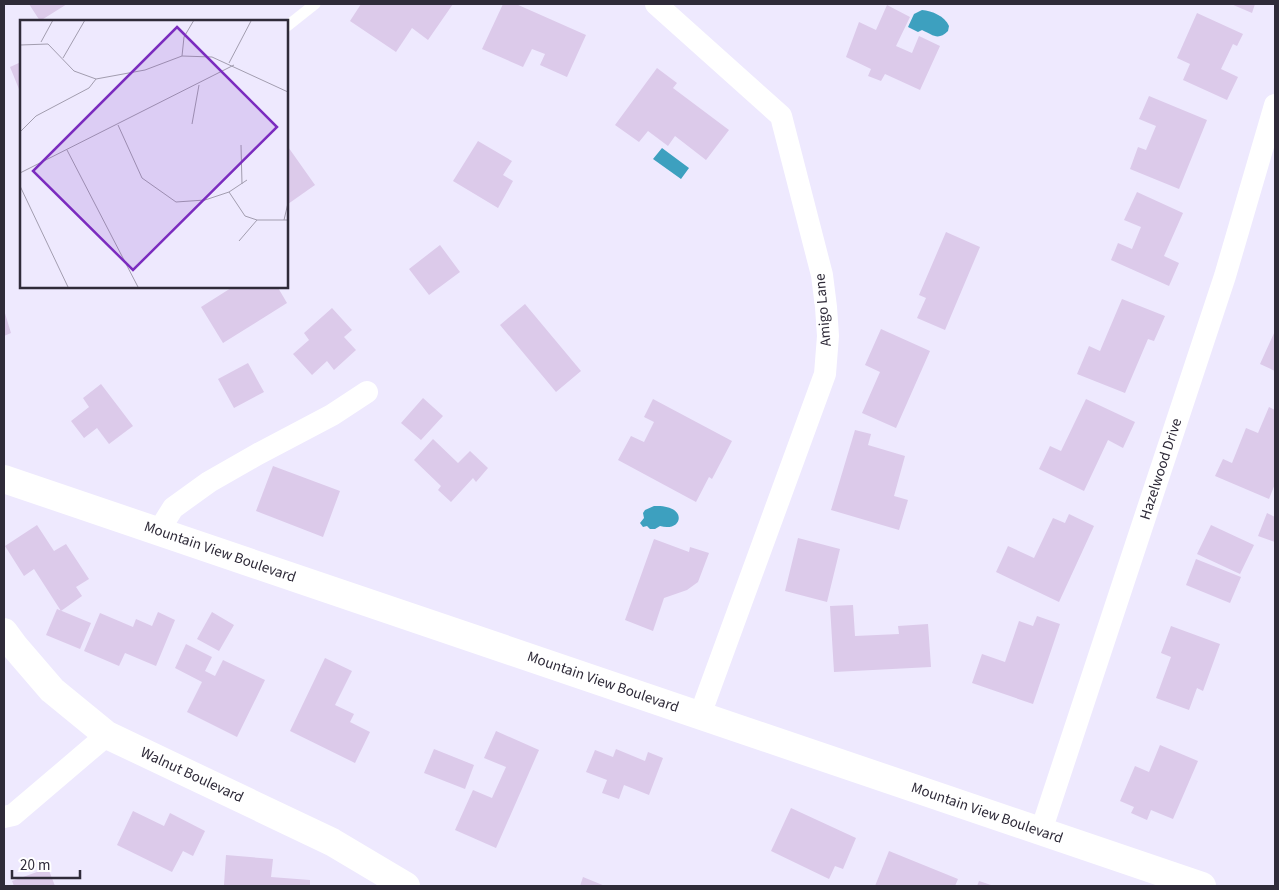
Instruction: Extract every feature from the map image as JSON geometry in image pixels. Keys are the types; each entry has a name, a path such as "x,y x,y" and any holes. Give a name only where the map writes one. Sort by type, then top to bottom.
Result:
{"street":[{"name":"Amigo Lane","path":"656,4 781,116 822,274 828,336 825,374 700,715"},
{"name":"Hazelwood Drive","path":"1041,831 1225,276 1275,106"},
{"path":"158,532 173,508 209,482 332,415 367,392"},
{"name":"Mountain View Boulevard","path":"4,479 1202,886"},
{"name":"Walnut Boulevard","path":"4,632 15,648 52,690 107,735 332,842 406,886"},
{"path":"4,817 14,815 107,735"}],"lane":[{"path":"288,25 315,4"}],"water":[{"path":"922,10 941,17 949,26 948,31 941,36 935,36 922,30 918,32 908,27 914,14"},
{"path":"662,148 689,168 681,179 653,159"},
{"path":"654,506 673,509 677,513 679,518 674,526 660,526 655,529 650,529 647,526 643,527 640,523 644,518 643,513"}],"building":[{"path":"29,4 67,4 42,20 39,20"},
{"path":"361,4 453,4 428,40 412,28 396,52 350,21"},
{"path":"503,4 516,4 586,35 567,77 540,65 545,54 532,49 523,67 482,49"},
{"path":"1231,4 1255,4 1252,13"},
{"path":"887,5 910,17 896,46 912,53 919,36 940,46 920,90 885,74 881,81 868,76 871,69 846,57 859,22 876,30"},
{"path":"1197,13 1243,34 1237,46 1233,44 1221,69 1238,77 1227,100 1183,80 1190,64 1177,58"},
{"path":"20,62 20,92 10,67"},
{"path":"657,68 677,83 673,88 729,130 706,160 675,136 668,146 648,131 639,142 615,125"},
{"path":"1149,96 1207,120 1179,189 1130,169 1138,147 1146,150 1156,126 1139,119"},
{"path":"478,141 512,161 503,175 513,181 498,208 453,181"},
{"path":"288,147 315,185 288,204"},
{"path":"1137,192 1183,213 1164,256 1179,263 1169,286 1111,260 1118,243 1132,249 1141,227 1124,220"},
{"path":"946,232 980,247 945,330 917,318 926,298 919,295"},
{"path":"440,245 460,272 429,295 409,269"},
{"path":"231,288 278,288 287,303 223,343 201,307"},
{"path":"1122,299 1165,316 1154,341 1148,339 1125,393 1077,374 1089,346 1100,351"},
{"path":"525,304 581,371 556,392 500,325"},
{"path":"332,308 352,330 344,337 356,350 334,370 327,361 312,375 293,354 309,340 304,333"},
{"path":"4,310 11,333 4,336"},
{"path":"881,329 930,351 896,428 862,413 880,372 865,365"},
{"path":"1275,331 1275,371 1260,364"},
{"path":"248,363 264,392 234,408 218,379"},
{"path":"101,384 133,426 109,444 97,428 84,438 71,421 89,407 83,398"},
{"path":"423,398 443,416 421,440 401,423"},
{"path":"653,399 732,441 712,479 709,477 696,502 618,460 631,436 644,442 654,422 644,417"},
{"path":"1086,399 1135,422 1123,448 1108,440 1084,491 1039,469 1050,446 1061,451"},
{"path":"1269,407 1275,410 1275,484 1269,499 1215,476 1223,459 1232,463 1246,428 1258,433"},
{"path":"855,430 871,434 868,445 905,456 894,496 908,500 899,530 831,510"},
{"path":"433,439 458,463 470,451 488,468 476,482 473,478 451,502 438,490 441,486 414,460"},
{"path":"273,466 340,491 323,537 256,511"},
{"path":"1267,513 1275,517 1275,542 1258,536"},
{"path":"1069,514 1094,526 1059,602 996,572 1008,546 1034,558 1053,518 1065,523"},
{"path":"37,525 54,551 66,544 89,579 76,587 82,596 61,611 34,569 24,576 5,546"},
{"path":"1211,525 1254,545 1240,574 1197,554"},
{"path":"798,538 840,549 827,602 785,591"},
{"path":"654,539 689,552 690,547 709,553 698,582 687,590 664,598 653,631 625,620"},
{"path":"1196,559 1241,577 1230,603 1186,585"},
{"path":"853,605 855,636 899,634 898,626 928,624 931,667 834,672 830,606"},
{"path":"57,609 91,623 80,649 46,635"},
{"path":"158,612 175,620 156,666 125,653 119,666 84,651 100,613 133,627 136,619 152,626"},
{"path":"212,612 234,625 219,651 197,639"},
{"path":"1037,616 1060,624 1033,704 972,683 982,654 1005,662 1019,621 1033,626"},
{"path":"1171,626 1220,644 1203,691 1197,688 1189,710 1156,698 1171,657 1161,653"},
{"path":"186,644 212,657 205,671 215,676 223,660 265,680 237,737 187,712 202,682 175,668"},
{"path":"325,658 352,671 335,705 354,714 350,722 370,732 355,763 290,731"},
{"path":"496,731 539,750 496,848 455,830 473,790 492,798 506,767 484,758"},
{"path":"1160,745 1198,761 1173,819 1151,810 1147,820 1131,813 1134,807 1120,801 1135,766 1149,772"},
{"path":"434,749 474,765 465,789 424,773"},
{"path":"616,749 645,761 648,752 663,758 649,795 624,785 619,799 602,793 607,780 586,772 595,750 613,757"},
{"path":"791,808 856,838 843,869 835,866 829,879 771,851"},
{"path":"133,811 164,826 170,813 205,831 193,856 183,851 172,872 117,845"},
{"path":"889,851 958,879 955,886 875,886"},
{"path":"226,855 273,859 271,877 310,880 310,886 224,885"},
{"path":"48,868 55,886 14,886 12,881"},
{"path":"583,877 605,886 580,886"},
{"path":"979,881 994,886 977,886"}]}
